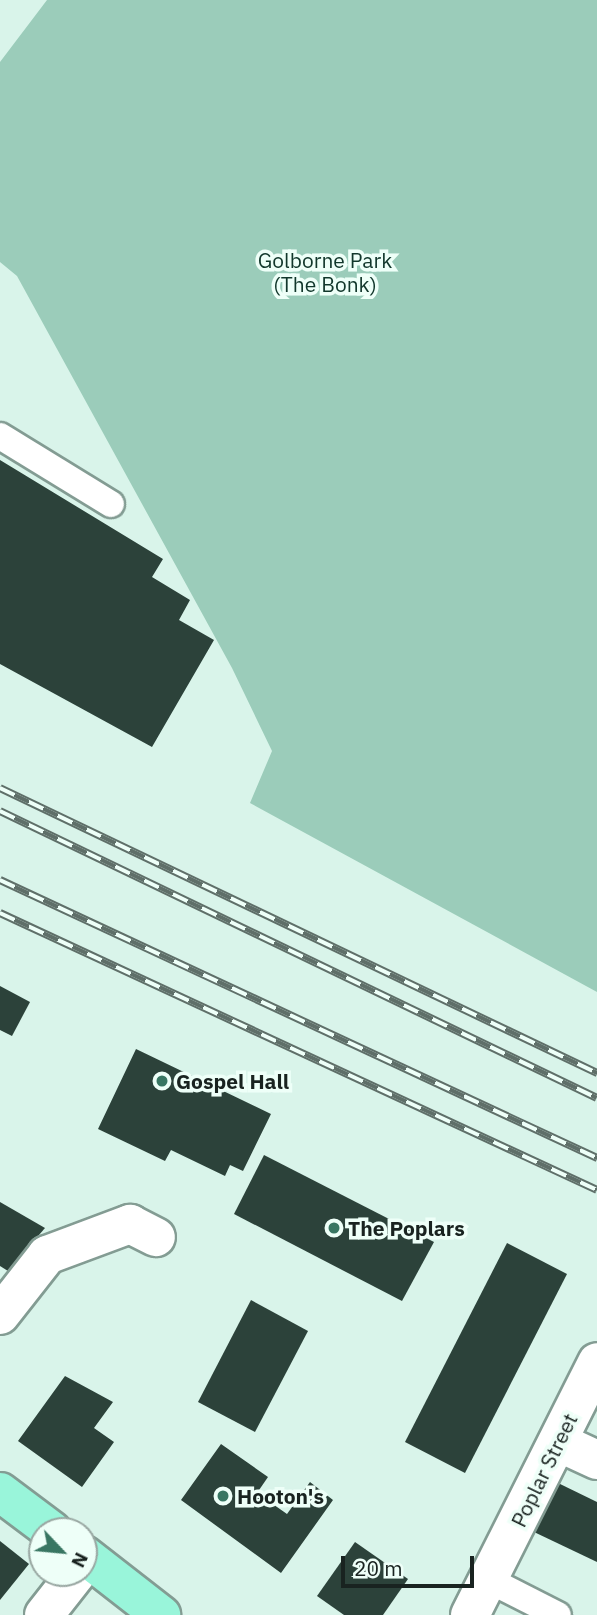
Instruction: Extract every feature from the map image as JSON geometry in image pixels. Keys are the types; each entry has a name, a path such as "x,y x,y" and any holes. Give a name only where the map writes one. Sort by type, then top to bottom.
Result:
{"main road":[{"path":"0,1492 33,1517"},
{"path":"98,1573 161,1615"}],"street":[{"path":"5,1299 47,1255 130,1224 156,1237"},
{"name":"Poplar Street","path":"470,1615 597,1362"},
{"path":"558,1442 597,1461"},
{"path":"44,1615 65,1587"}],"lane":[{"path":"0,436 111,504"},
{"path":"489,1580 558,1615"}],"green space":[{"name":"Golborne Park (The Bonk)","path":"47,0 597,0 597,992 250,803 272,751 232,668 17,276 0,262 0,62"}],"building":[{"path":"0,460 163,559 152,577 190,600 179,620 214,640 152,747 0,664"},
{"path":"0,986 30,1002 12,1036 0,1030"},
{"name":"Gospel Hall","path":"136,1049 271,1114 243,1171 230,1165 225,1176 171,1150 165,1161 98,1129"},
{"name":"The Poplars","path":"264,1155 434,1242 402,1301 234,1214"},
{"path":"0,1202 45,1228 8,1271 0,1266"},
{"path":"507,1243 567,1274 465,1473 405,1442"},
{"path":"251,1300 308,1331 255,1432 198,1402"},
{"path":"65,1376 113,1402 94,1428 114,1442 82,1487 18,1441"},
{"path":"221,1444 268,1477 257,1493 287,1514 310,1482 333,1500 281,1573 181,1500"},
{"path":"558,1483 597,1502 597,1562 534,1532"},
{"path":"0,1541 28,1565 0,1600"},
{"path":"355,1542 408,1579 383,1615 344,1615 317,1596"}],"railway":[{"path":"0,788 597,1073"},
{"path":"0,811 597,1098"},
{"path":"0,880 597,1158"},
{"path":"0,913 597,1190"}],"place":[{"name":"Gospel Hall","path":"162,1081"},
{"name":"The Poplars","path":"334,1228"},
{"name":"Hooton's","path":"223,1496"}]}
